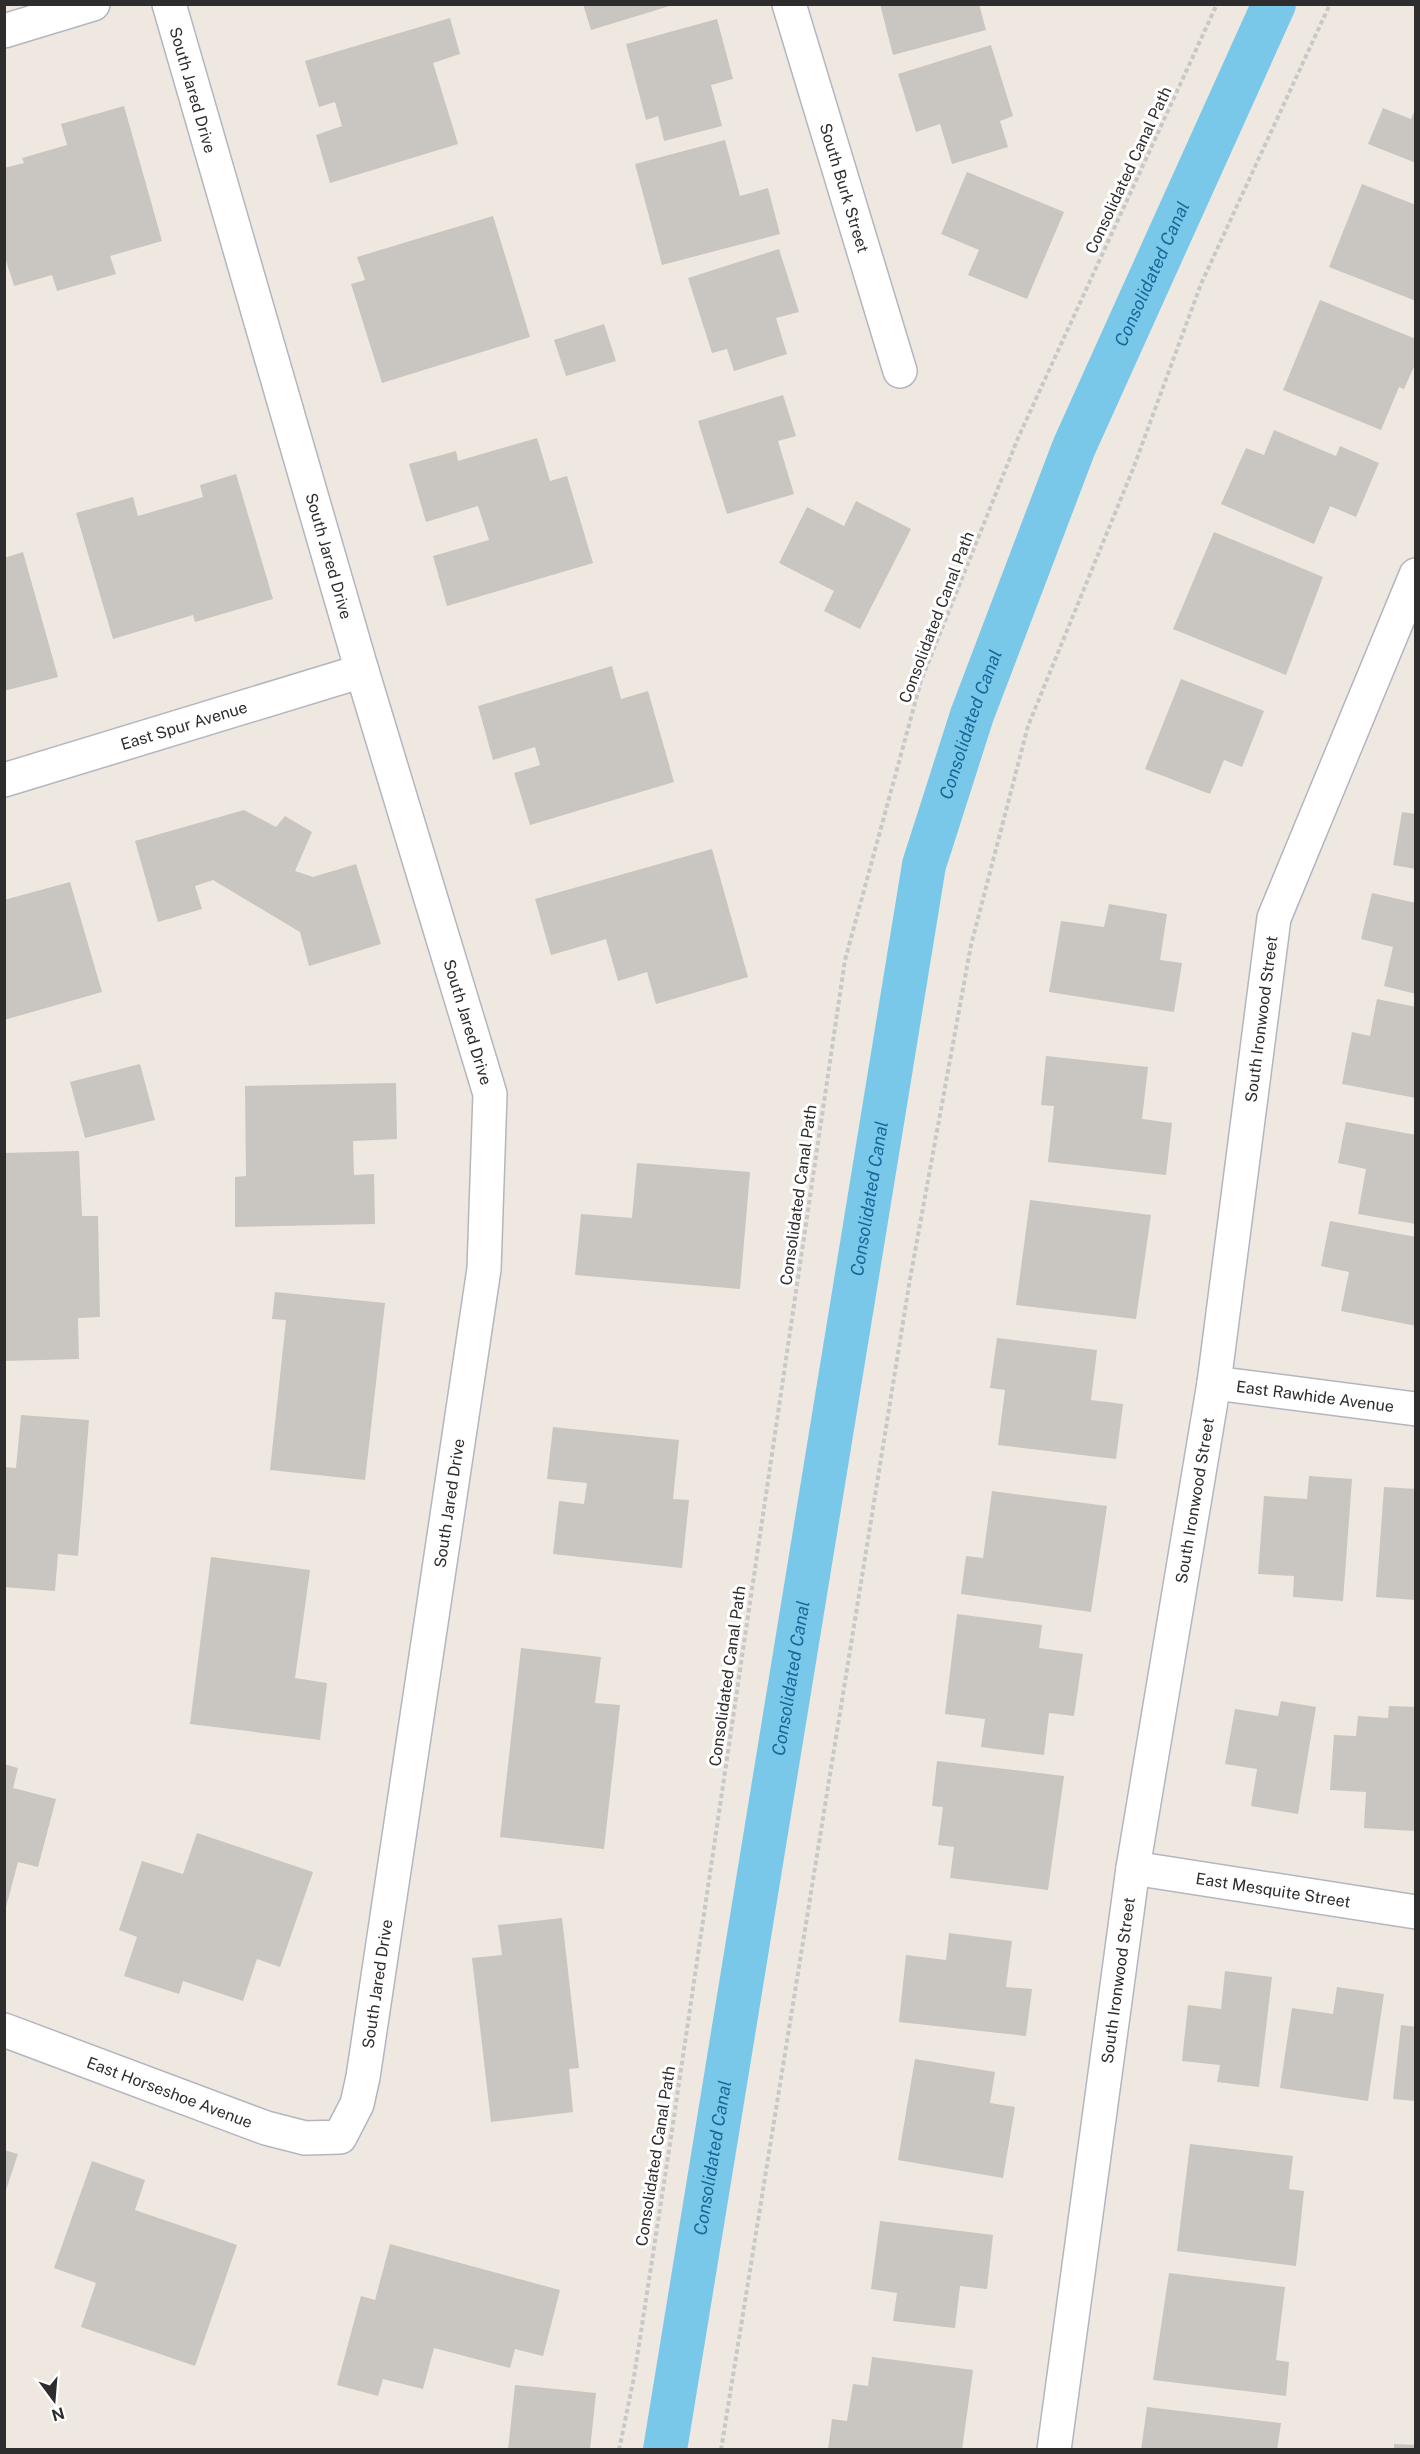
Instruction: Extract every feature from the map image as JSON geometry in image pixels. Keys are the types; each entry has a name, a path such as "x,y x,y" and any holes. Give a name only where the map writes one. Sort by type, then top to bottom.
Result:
{"street":[{"path":"4,31 93,4"},
{"name":"South Jared Drive","path":"169,4 362,671 490,1094 484,1269 363,2076 357,2104 340,2138"},
{"name":"South Burk Street","path":"789,4 900,371"},
{"name":"South Ironwood Street","path":"1054,2450 1133,1868 1214,1383 1274,918 1416,575"},
{"name":"East Spur Avenue","path":"4,780 362,671"},
{"name":"East Rawhide Avenue","path":"1214,1383 1416,1409"},
{"name":"East Mesquite Street","path":"1133,1868 1416,1912"},
{"name":"East Horseshoe Avenue","path":"4,2030 266,2128 305,2138 340,2138"}],"path":[{"name":"Consolidated Canal Path","path":"619,2450 634,2377 670,2144 845,960 921,681 1018,438 1217,4"},
{"path":"721,2450 910,1279 970,945 1028,726 1133,469 1201,284 1330,4"}],"building":[{"path":"583,4 673,4 673,5 591,30"},
{"path":"880,4 979,4 986,30 893,55"},
{"path":"450,18 460,54 433,63 458,144 330,183 316,135 342,126 335,102 319,107 305,61"},
{"path":"717,19 733,79 711,85 722,126 664,141 658,116 646,120 626,44"},
{"path":"991,45 1013,116 1000,121 1008,147 952,164 940,124 916,132 898,74"},
{"path":"124,106 162,241 110,256 116,274 57,291 52,275 14,286 4,254 4,168 24,163 22,158 67,145 61,124"},
{"path":"1383,108 1411,119 1416,108 1416,163 1368,144"},
{"path":"725,140 740,196 768,188 780,234 662,265 635,164"},
{"path":"967,172 1064,212 1027,299 968,275 979,250 941,234"},
{"path":"1362,184 1416,205 1416,301 1329,267"},
{"path":"493,216 530,337 382,383 351,284 365,280 357,257"},
{"path":"779,249 799,312 776,318 787,354 734,371 727,349 712,353 688,278"},
{"path":"1320,300 1416,339 1416,362 1404,389 1399,387 1381,430 1283,390"},
{"path":"604,324 616,361 566,376 554,340"},
{"path":"783,395 796,436 778,441 794,494 727,514 698,421"},
{"path":"1274,430 1336,456 1340,446 1379,463 1356,517 1330,506 1314,544 1221,504 1246,448 1264,455"},
{"path":"537,438 550,481 567,476 593,563 447,606 433,556 489,540 478,506 426,522 409,464 456,451 458,461"},
{"path":"236,474 273,599 195,622 193,615 113,639 76,513 133,497 138,516 203,497 200,485"},
{"path":"856,501 911,529 860,629 824,611 834,591 779,563 807,507 844,526"},
{"path":"1214,532 1323,577 1286,675 1173,629"},
{"path":"23,552 58,677 4,691 4,558"},
{"path":"612,666 621,699 648,691 674,782 530,825 514,773 540,765 535,747 493,760 478,706"},
{"path":"1181,679 1264,711 1242,767 1224,760 1210,794 1145,769"},
{"path":"244,810 276,827 285,816 312,832 295,871 313,877 356,864 381,944 309,966 300,932 213,880 195,886 202,909 158,922 135,841"},
{"path":"1402,812 1416,814 1416,869 1393,865"},
{"path":"712,849 748,977 656,1004 647,972 618,981 606,939 551,955 535,899"},
{"path":"70,882 102,992 4,1020 4,900"},
{"path":"1372,893 1416,903 1416,994 1384,986 1393,947 1361,939"},
{"path":"1109,904 1167,914 1160,960 1182,963 1174,1012 1049,992 1061,921 1104,927"},
{"path":"1377,999 1416,1007 1416,1098 1342,1084 1352,1032 1370,1036"},
{"path":"1046,1056 1148,1067 1142,1119 1172,1123 1166,1175 1048,1162 1054,1106 1041,1105"},
{"path":"140,1064 155,1120 85,1138 70,1082"},
{"path":"396,1083 397,1139 353,1141 354,1175 374,1174 375,1224 235,1227 235,1177 246,1176 245,1086"},
{"path":"1346,1122 1416,1135 1416,1224 1358,1214 1366,1169 1338,1163"},
{"path":"79,1151 82,1216 98,1216 100,1317 78,1318 79,1359 4,1361 4,1153"},
{"path":"637,1163 750,1172 740,1289 575,1275 581,1214 632,1218"},
{"path":"1030,1200 1151,1215 1136,1319 1016,1305"},
{"path":"1330,1221 1416,1237 1416,1326 1341,1311 1349,1272 1321,1266"},
{"path":"275,1292 385,1303 365,1480 270,1470 286,1320 272,1319"},
{"path":"997,1338 1097,1350 1091,1400 1123,1404 1116,1459 998,1445 1005,1390 990,1388"},
{"path":"21,1415 89,1420 78,1556 58,1554 55,1591 4,1587 4,1467 16,1468"},
{"path":"553,1427 679,1440 673,1499 689,1500 682,1568 553,1554 559,1501 584,1504 587,1483 547,1479"},
{"path":"1309,1476 1352,1479 1343,1601 1293,1597 1294,1576 1258,1574 1264,1496 1307,1499"},
{"path":"1384,1487 1416,1489 1415,1600 1376,1597"},
{"path":"992,1491 1107,1506 1091,1612 961,1594 966,1556 983,1558"},
{"path":"211,1557 310,1570 295,1678 327,1683 320,1740 190,1724"},
{"path":"957,1614 1042,1625 1039,1648 1083,1654 1074,1716 1049,1713 1044,1755 981,1747 985,1719 945,1714"},
{"path":"521,1648 601,1657 595,1703 620,1705 604,1849 500,1837"},
{"path":"1281,1701 1316,1707 1298,1814 1251,1806 1257,1769 1225,1764 1235,1709 1278,1716"},
{"path":"1389,1706 1416,1707 1415,1831 1364,1828 1366,1792 1330,1790 1334,1735 1356,1736 1358,1716 1388,1718"},
{"path":"937,1761 1064,1776 1048,1890 950,1878 954,1847 938,1845 943,1807 932,1806"},
{"path":"4,1764 18,1768 13,1788 56,1799 38,1867 18,1862 5,1911"},
{"path":"197,1833 313,1872 280,1967 257,1959 243,2001 183,1981 179,1994 124,1976 137,1937 119,1930 142,1861 183,1874"},
{"path":"562,1918 579,2068 569,2069 573,2112 491,2122 472,1958 502,1955 498,1925"},
{"path":"949,1933 1012,1941 1006,1987 1032,1989 1026,2036 899,2022 906,1955 946,1960"},
{"path":"1225,1971 1272,1977 1259,2087 1217,2082 1220,2065 1182,2061 1188,2005 1221,2009"},
{"path":"1337,1987 1384,1994 1368,2101 1280,2088 1292,2008 1333,2014"},
{"path":"1401,2025 1416,2027 1416,2101 1393,2099"},
{"path":"915,2059 995,2072 990,2103 1015,2107 1003,2178 898,2160"},
{"path":"1190,2144 1293,2156 1289,2189 1304,2191 1296,2266 1177,2251"},
{"path":"4,2150 18,2154 5,2193 4,2193"},
{"path":"92,2161 145,2180 135,2210 237,2245 195,2366 81,2327 96,2283 54,2268"},
{"path":"880,2221 993,2235 987,2289 960,2286 955,2328 893,2321 897,2293 871,2289"},
{"path":"390,2244 560,2290 543,2356 515,2349 510,2368 434,2348 423,2389 383,2379 378,2396 337,2385 361,2296 375,2300"},
{"path":"1169,2273 1285,2287 1276,2360 1289,2362 1286,2396 1153,2380"},
{"path":"872,2357 973,2370 962,2450 828,2450 832,2419 847,2421 853,2384 868,2386"},
{"path":"515,2385 596,2393 590,2450 508,2450"},
{"path":"1147,2407 1281,2423 1277,2450 1141,2450"},
{"path":"1394,2444 1416,2445 1416,2450 1394,2450"}],"waterway":[{"name":"Consolidated Canal","path":"665,2450 924,865 972,715 1074,447 1274,4"}]}
